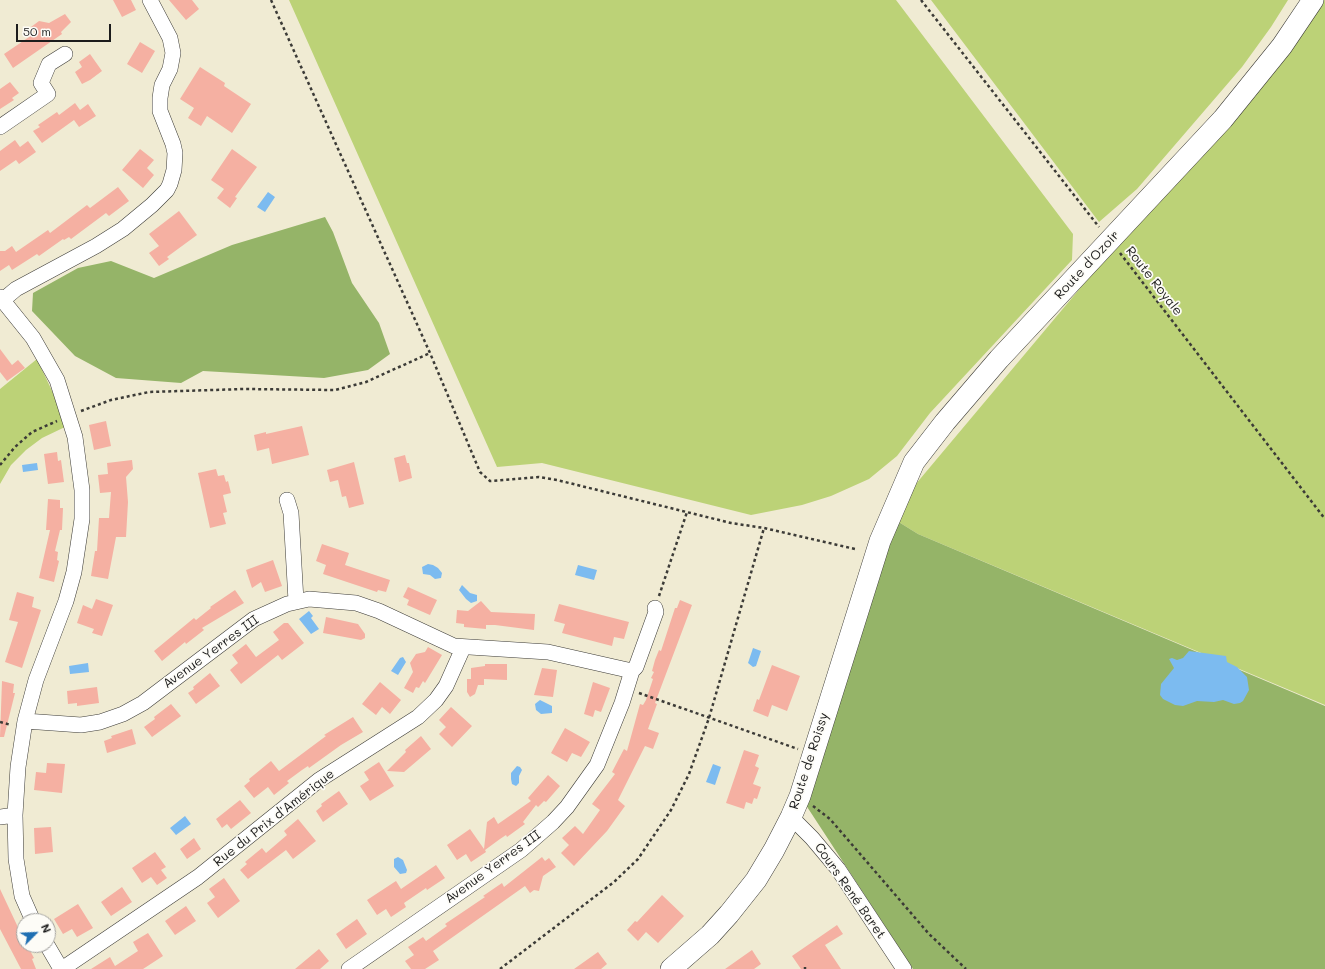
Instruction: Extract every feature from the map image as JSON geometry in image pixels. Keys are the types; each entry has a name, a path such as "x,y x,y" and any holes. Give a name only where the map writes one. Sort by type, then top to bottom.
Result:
{"main road":[{"name":"Route d'Ozoir","path":"880,541 914,462 945,422 999,359 1223,119 1282,46 1312,0"},
{"name":"Route de Roissy","path":"671,969 710,935 734,908 756,880 774,850 800,796 880,541"}],"street":[{"path":"29,913 22,896 7,816 18,767 25,721 44,654 66,601 79,545 82,519 80,462 69,416 57,380 34,338 2,299 16,289 64,264 123,229 152,205 167,190 170,184 174,170 175,153 160,111 160,98 162,85 170,69 173,53 170,38 150,0"},
{"path":"0,127 48,94 41,84 49,64 65,54"},
{"path":"287,500 291,513 296,601"},
{"name":"Avenue Yerres III","path":"25,721 81,725 100,722 123,714 143,703 254,619 296,601 334,600 356,603 379,611 454,646 463,648 494,648 548,652 632,671"},
{"name":"Avenue Yerres III","path":"349,969 522,850 567,807 597,765 628,689 632,671 636,667 656,612 655,608"},
{"name":"Rue du Prix d'Amérique","path":"62,969 198,878 319,780 418,717 436,700 446,686 463,648"},
{"name":"Cours René Baret","path":"790,817 812,838 838,869 904,969"},
{"path":"52,953 62,969"}],"path":[{"path":"271,0 430,353 480,472 490,481 539,477 557,480 731,523 764,528 855,549"},
{"name":"Route Royale","path":"921,0 1110,240 1325,519"},
{"path":"0,465 15,447 32,432 111,400 149,392 244,389 335,390 366,382 430,353"},
{"path":"655,608 687,512"},
{"path":"500,969 614,882 638,859 671,810 688,774 709,718 764,528"},
{"path":"628,689 812,754"},
{"path":"800,796 830,818 929,934 966,969"}],"green space":[{"path":"289,0 896,0 1073,234 1072,260 930,413 897,456 869,479 831,496 802,505 751,515 542,463 497,467"},
{"path":"931,0 1288,0 1271,27 1242,67 1137,189 1099,222"},
{"path":"1322,0 1325,0 1325,705 918,534 889,516"},
{"path":"325,217 333,232 352,283 379,323 390,354 368,370 324,378 203,371 181,383 116,378 75,356 32,311 33,293 78,268 111,261 154,278 232,245"},
{"path":"37,359 53,393 65,427 42,438 26,450 11,465 0,484 0,389"},
{"path":"889,516 918,534 1325,706 1325,969 913,969 800,796"}],"water":[{"path":"268,192 275,197 265,212 257,207"},
{"path":"37,463 38,470 23,472 22,465"},
{"path":"428,564 438,568 442,573 441,578 435,579 430,575 423,574 422,567"},
{"path":"578,565 597,570 594,580 575,575"},
{"path":"462,585 470,593 477,595 477,601 471,603 466,599 459,590"},
{"path":"309,611 313,616 311,618 319,629 311,634 299,619"},
{"path":"753,648 761,651 756,666 753,667 748,663"},
{"path":"1189,651 1226,656 1227,662 1237,667 1247,677 1249,690 1243,701 1234,704 1223,700 1214,702 1197,701 1183,706 1175,705 1163,699 1160,695 1161,684 1174,668 1169,659 1172,658 1177,660 1183,658"},
{"path":"403,657 406,662 398,675 391,671 400,658"},
{"path":"88,663 89,672 70,674 69,666"},
{"path":"540,700 552,706 552,713 541,714 536,710 535,704"},
{"path":"713,764 721,767 715,785 706,782"},
{"path":"517,766 522,770 519,776 519,783 516,786 512,784 511,773"},
{"path":"185,816 191,824 176,835 170,828"},
{"path":"398,857 403,860 407,870 406,873 400,874 394,867 394,859"}],"building":[{"path":"113,0 131,0 136,10 122,17"},
{"path":"169,0 192,0 199,9 186,20"},
{"path":"65,14 71,22 61,32 62,34 13,68 4,54 35,33 31,27 39,21 49,23"},
{"path":"140,42 155,51 142,73 127,64"},
{"path":"90,54 102,71 82,84 75,72 82,67 79,62"},
{"path":"200,67 225,83 224,86 251,104 232,133 207,116 201,126 188,118 194,108 180,99"},
{"path":"10,82 19,93 12,98 14,100 0,109 0,89"},
{"path":"75,103 80,110 88,104 96,116 79,127 74,120 42,143 33,131 40,127 38,125 57,112 59,115"},
{"path":"15,140 20,147 28,141 36,152 19,164 16,160 0,171 0,151"},
{"path":"140,149 154,160 147,168 154,175 143,188 122,170"},
{"path":"232,149 257,167 235,197 237,198 230,208 217,198 224,189 211,180"},
{"path":"118,187 129,201 109,216 106,213 71,239 69,237 64,240 63,239 39,256 37,254 12,270 9,265 0,271 0,251 5,251 12,246 16,252 48,230 50,233 87,205 90,208"},
{"path":"179,211 197,235 167,257 169,259 159,266 149,253 159,246 149,234"},
{"path":"0,349 12,365 18,360 25,368 7,381 0,372"},
{"path":"106,421 111,446 94,450 89,425"},
{"path":"302,426 309,455 272,464 269,448 257,451 254,435 266,432 266,434"},
{"path":"57,452 58,461 61,460 64,482 48,484 44,454"},
{"path":"405,455 407,463 409,463 412,478 399,482 394,458"},
{"path":"132,460 133,469 126,477 128,502 126,537 116,537 108,579 91,576 95,551 97,551 99,518 109,518 111,492 100,493 98,475 108,474 107,463"},
{"path":"354,462 364,504 349,508 346,496 342,497 338,480 330,482 327,470"},
{"path":"216,469 218,476 224,475 226,482 228,481 231,493 223,495 227,512 223,513 226,524 210,528 198,473"},
{"path":"48,499 60,500 60,508 63,508 62,530 60,530 55,551 58,552 57,560 59,561 54,582 39,578 50,530 46,530"},
{"path":"322,544 349,553 345,565 390,580 386,592 378,590 377,592 323,574 326,565 316,561"},
{"path":"273,560 282,586 265,592 261,582 252,588 246,570"},
{"path":"408,587 437,600 430,615 407,605 409,600 403,597"},
{"path":"235,590 244,603 202,628 204,630 186,644 185,642 162,661 154,651 194,618 196,620 211,608 210,607"},
{"path":"17,592 34,597 32,607 41,610 22,668 5,662 18,622 9,620"},
{"path":"96,599 113,605 102,636 92,633 94,629 77,623 83,605 92,609"},
{"path":"680,600 692,605 655,703 657,704 648,729 659,733 653,749 645,746 618,800 625,806 607,831 574,866 561,853 569,845 562,838 575,826 583,834 600,810 592,804 615,774 612,772 624,749 627,751 640,704 643,705 646,700 653,679 651,678 654,672 652,671 655,660 659,650 661,651 675,608 677,608"},
{"path":"481,601 491,612 535,614 534,630 495,625 486,625 486,629 464,627 464,624 456,623 457,610 468,611"},
{"path":"559,604 629,622 624,639 614,637 612,646 562,633 565,624 554,621"},
{"path":"326,617 358,624 365,634 365,638 361,640 323,633"},
{"path":"284,623 288,623 304,643 282,660 278,655 241,684 230,670 238,663 232,655 246,644 256,657 279,640 273,632"},
{"path":"428,647 442,655 425,683 423,681 419,688 416,687 413,693 404,688 413,672 410,663 416,654 425,652"},
{"path":"485,664 507,664 507,680 484,679 484,685 478,685 475,694 470,697 467,692 467,679 471,679 471,668 485,666"},
{"path":"772,665 800,676 787,711 772,705 768,717 753,711 757,699 759,700"},
{"path":"542,668 557,670 553,697 534,695"},
{"path":"210,673 220,686 196,704 188,693"},
{"path":"2,681 14,684 13,693 15,693 4,737 0,737"},
{"path":"380,682 401,700 390,714 382,707 376,715 362,704"},
{"path":"593,682 610,688 601,712 595,710 593,717 584,714"},
{"path":"97,687 99,703 77,706 77,703 68,704 67,691"},
{"path":"171,704 181,716 152,737 144,727"},
{"path":"451,707 472,726 452,747 439,734 446,727 439,720"},
{"path":"353,717 363,732 341,745 309,768 308,766 302,770 287,781 289,783 274,795 268,787 254,798 244,786 250,781 249,779 271,761 279,771 326,736 324,735"},
{"path":"565,728 590,742 581,757 572,753 567,762 551,753"},
{"path":"132,729 136,744 107,753 104,741 112,738 111,736"},
{"path":"421,736 431,749 404,772 387,771 406,752 405,750"},
{"path":"744,750 759,755 755,766 759,768 753,784 761,787 757,799 754,798 752,804 746,802 744,809 726,803"},
{"path":"379,762 394,786 370,801 360,786 369,780 364,772"},
{"path":"47,763 65,764 62,793 34,790 36,772 46,773"},
{"path":"548,775 560,786 546,802 544,801 538,807 536,805 523,822 525,824 507,837 506,835 500,839 485,850 486,852 471,862 466,854 457,860 447,845 470,829 484,849 487,822 494,817 498,824 531,801 528,798"},
{"path":"339,791 348,804 323,822 316,811 322,806 321,804"},
{"path":"240,800 251,813 231,829 227,824 222,828 216,819"},
{"path":"298,819 316,841 293,859 286,850 248,879 240,870 247,864 245,862 262,848 266,853 287,835 284,831"},
{"path":"51,827 53,852 35,854 34,828"},
{"path":"194,838 201,849 187,859 180,849"},
{"path":"155,852 166,867 161,870 167,878 157,885 151,877 142,883 132,868"},
{"path":"542,857 545,861 549,858 556,867 543,876 539,891 534,890 530,893 525,886 433,951 439,960 425,969 411,969 405,961 414,955 408,947 423,937 426,941 447,926 445,924 485,897 483,896 502,883 504,887"},
{"path":"436,865 445,878 427,890 426,888 404,903 406,907 391,917 386,909 377,915 367,900 396,881 401,889"},
{"path":"224,878 240,901 218,918 207,903 215,897 209,889"},
{"path":"122,887 132,902 111,916 101,902"},
{"path":"0,889 16,923 16,953 31,953 36,969 21,969 0,929"},
{"path":"662,895 684,916 658,943 646,932 638,941 627,930 635,921 637,922"},
{"path":"78,904 93,928 77,937 72,929 63,934 56,922 56,918"},
{"path":"186,906 196,921 175,935 165,921"},
{"path":"357,919 367,934 346,949 336,934"},
{"path":"837,925 843,934 825,945 841,969 801,969 792,956"},
{"path":"148,933 163,956 143,969 91,969 110,957 115,966 138,951 133,942"},
{"path":"319,949 329,961 320,969 295,969"},
{"path":"752,950 761,964 754,969 725,969"},
{"path":"598,952 607,964 601,969 574,969"}]}
